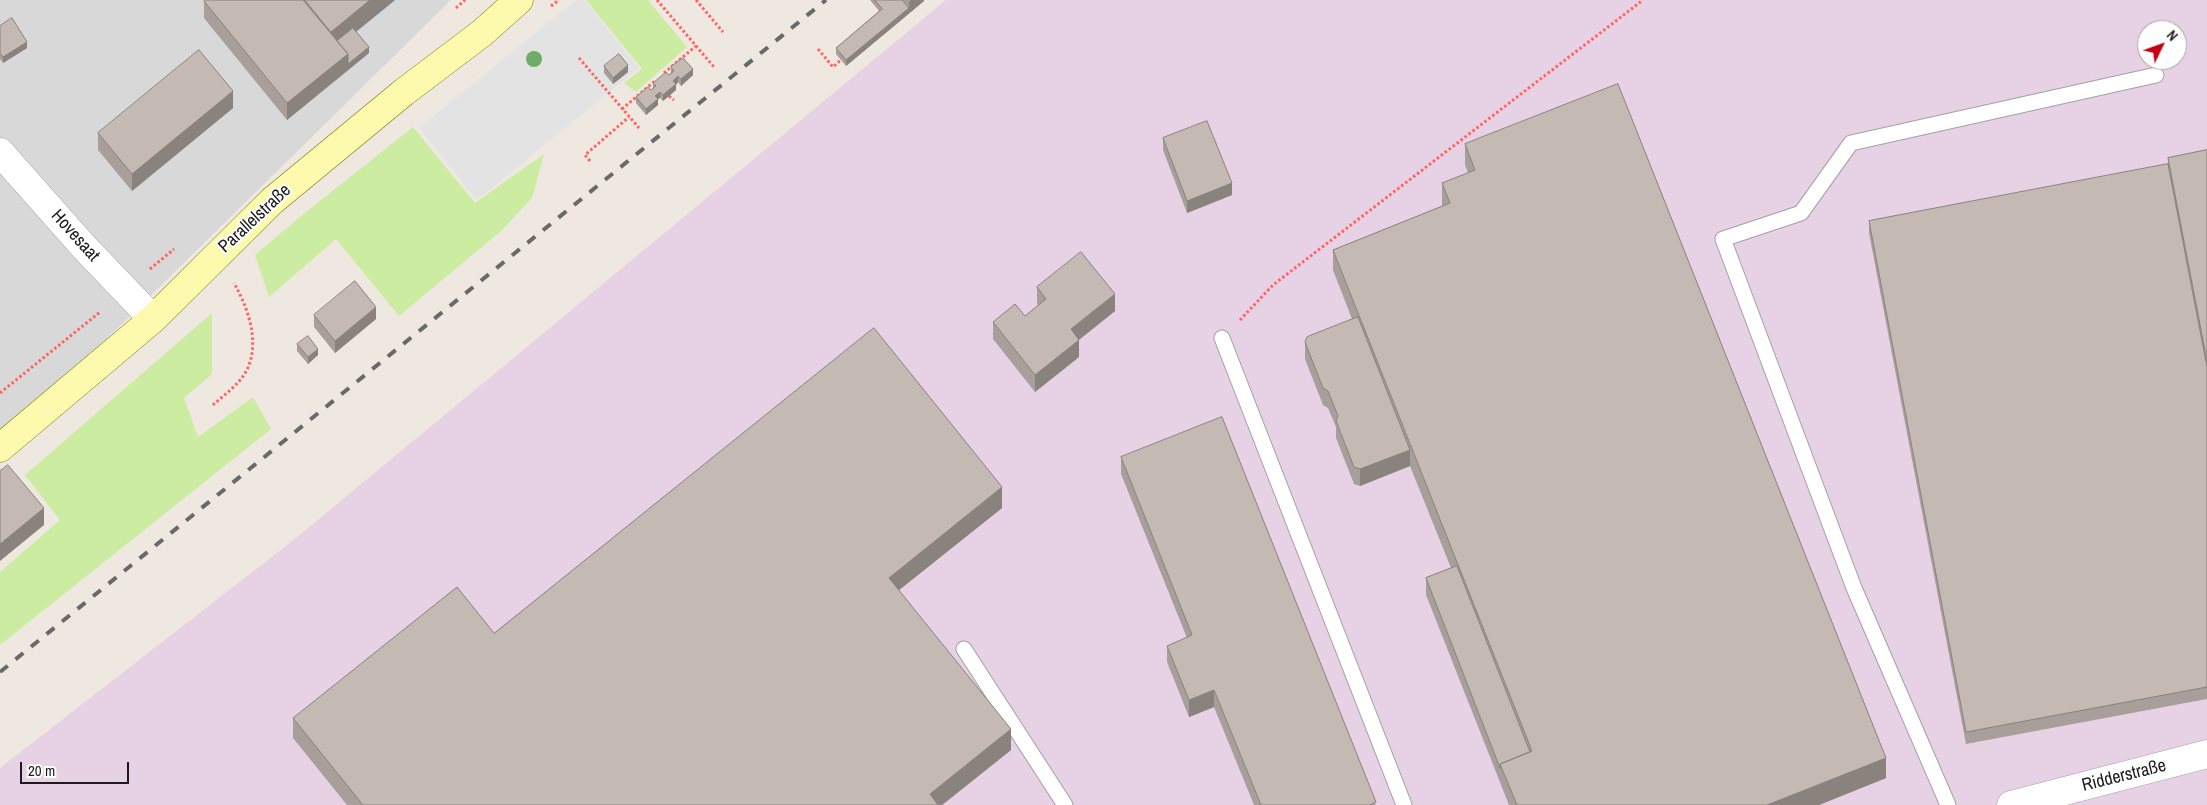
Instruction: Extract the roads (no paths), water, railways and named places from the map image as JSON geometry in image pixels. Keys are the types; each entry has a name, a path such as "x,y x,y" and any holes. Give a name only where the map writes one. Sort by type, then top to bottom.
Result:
{"main road":[{"name":"Parallelstraße","path":"0,448 153,319 272,201 404,92 482,33 519,0"}],"street":[{"name":"Hovesaat","path":"0,152 84,246 153,319"},
{"name":"Ridderstraße","path":"2011,805 2072,797 2207,754"}],"lane":[{"path":"1948,805 1854,588 1722,240 1800,213 1852,143 2156,75"},
{"path":"1222,338 1404,805"},
{"path":"964,649 1065,805"}],"railway":[{"path":"0,672 826,0"}]}
